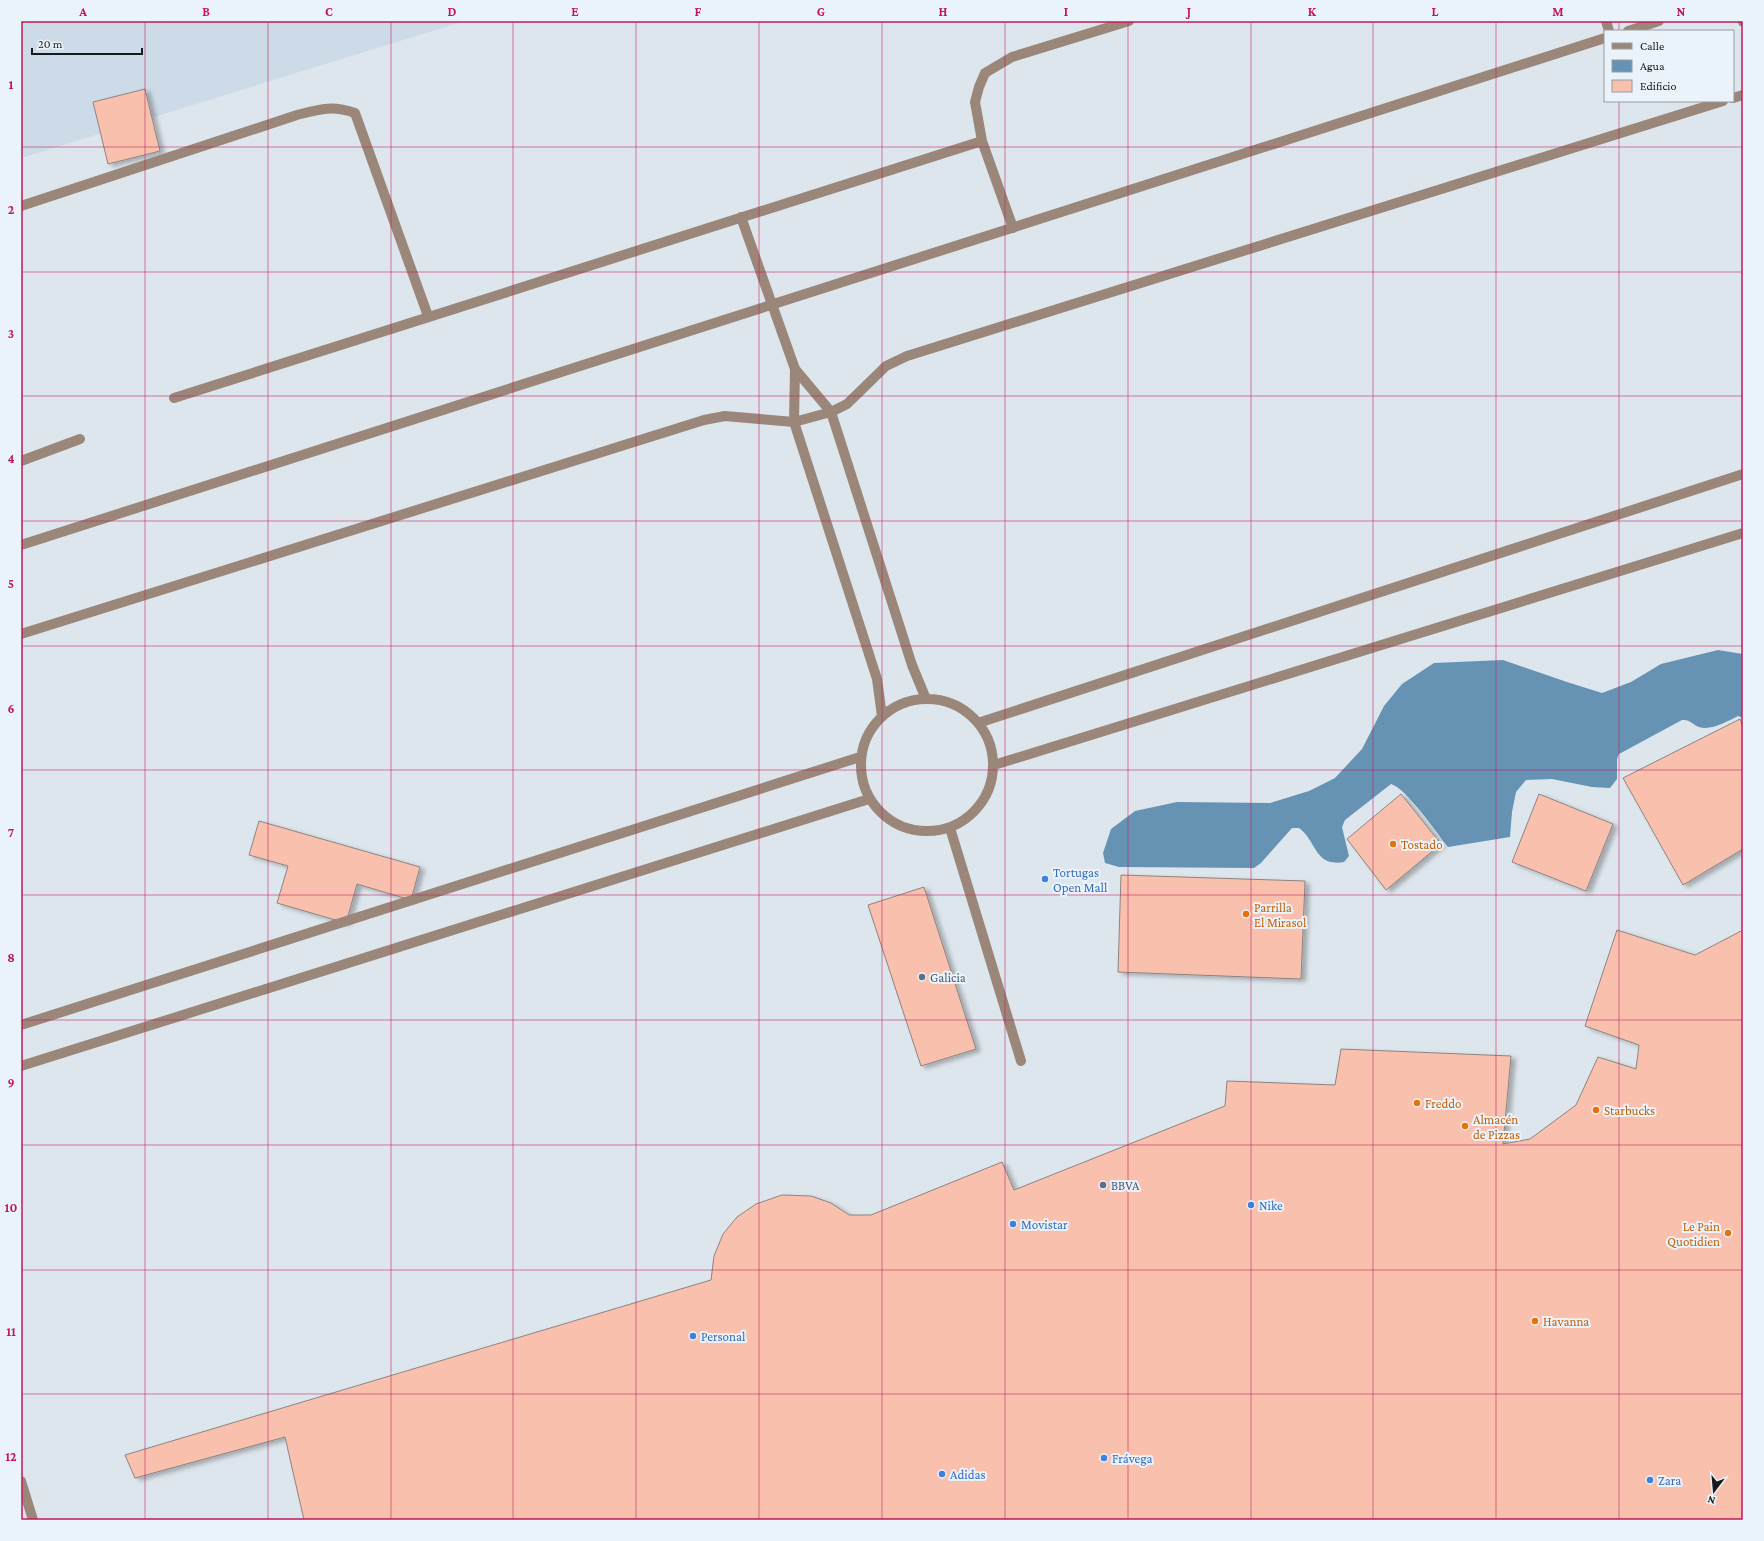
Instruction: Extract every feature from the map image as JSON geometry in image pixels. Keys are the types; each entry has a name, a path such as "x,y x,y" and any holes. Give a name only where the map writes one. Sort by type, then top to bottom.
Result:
{"street":[{"path":"1013,228 982,141 975,102 985,73 1012,57 1129,21"},
{"path":"1631,30 1659,21"},
{"path":"21,545 1604,38"},
{"path":"21,634 704,420 725,416 794,422 831,412 848,404 886,366 907,356 1720,102"},
{"path":"21,206 297,115 324,108 343,109 355,113 428,316"},
{"path":"174,398 982,141"},
{"path":"741,217 795,369 794,422 877,679 882,716"},
{"path":"795,369 831,412 912,665 926,698"},
{"path":"21,461 80,439"},
{"path":"978,723 1743,474"},
{"path":"994,764 1743,533"},
{"path":"926,698 945,702 963,709 978,723 989,742 994,764 991,785 982,803 968,818 950,828 932,832 914,831 896,824 880,814 869,799 861,779 860,757 864,742 871,728 882,716 895,707 926,698"},
{"path":"21,1025 860,757"},
{"path":"21,1066 869,799"},
{"path":"950,828 1021,1062"},
{"path":"21,1481 33,1520"}],"shaded area":[{"path":"21,21 465,21 21,158"}],"water":[{"path":"1718,650 1743,654 1743,718 1738,716 1709,728 1699,727 1687,720 1682,720 1619,754 1617,759 1617,779 1610,788 1592,787 1552,779 1526,780 1516,792 1512,812 1510,837 1448,847 1413,802 1397,787 1391,784 1345,820 1342,827 1349,856 1344,862 1334,863 1327,861 1317,852 1305,833 1299,828 1292,828 1261,863 1254,868 1119,867 1105,863 1103,853 1111,829 1135,811 1177,802 1270,803 1309,791 1335,778 1362,749 1384,706 1402,684 1434,663 1503,660 1602,693 1631,682 1661,664"}],"building":[{"path":"145,89 160,151 108,164 93,102"},
{"path":"1740,719 1743,727 1743,849 1683,885 1623,778"},
{"path":"1401,794 1441,844 1386,890 1347,839"},
{"path":"1539,794 1613,824 1586,891 1512,862"},
{"path":"259,821 420,867 411,900 357,884 346,923 277,903 288,866 249,855"},
{"path":"1121,875 1305,881 1301,979 1118,972"},
{"name":"Galicia","path":"924,887 976,1049 921,1066 868,905"},
{"path":"1617,930 1695,955 1743,930 1743,1520 304,1520 285,1437 135,1478 125,1455 711,1280 714,1256 723,1234 737,1217 756,1204 782,1195 811,1196 831,1203 849,1215 871,1215 1002,1162 1014,1190 1225,1106 1227,1081 1335,1085 1341,1049 1511,1056 1503,1144 1530,1139 1576,1105 1598,1057 1636,1069 1639,1045 1585,1026"}],"place":[{"name":"Tostado","path":"1393,844"},
{"name":"Tortugas Open Mall","path":"1045,879"},
{"name":"Parrilla El Mirasol","path":"1246,914"},
{"name":"Galicia","path":"922,977"},
{"name":"Freddo","path":"1417,1103"},
{"name":"Starbucks","path":"1596,1110"},
{"name":"Almacén de Pizzas","path":"1465,1126"},
{"name":"BBVA","path":"1103,1185"},
{"name":"Nike","path":"1251,1205"},
{"name":"Movistar","path":"1013,1224"},
{"name":"Le Pain Quotidien","path":"1728,1233"},
{"name":"Havanna","path":"1535,1321"},
{"name":"Personal","path":"693,1336"},
{"name":"Frávega","path":"1104,1458"},
{"name":"Adidas","path":"942,1474"},
{"name":"Zara","path":"1650,1480"}]}
